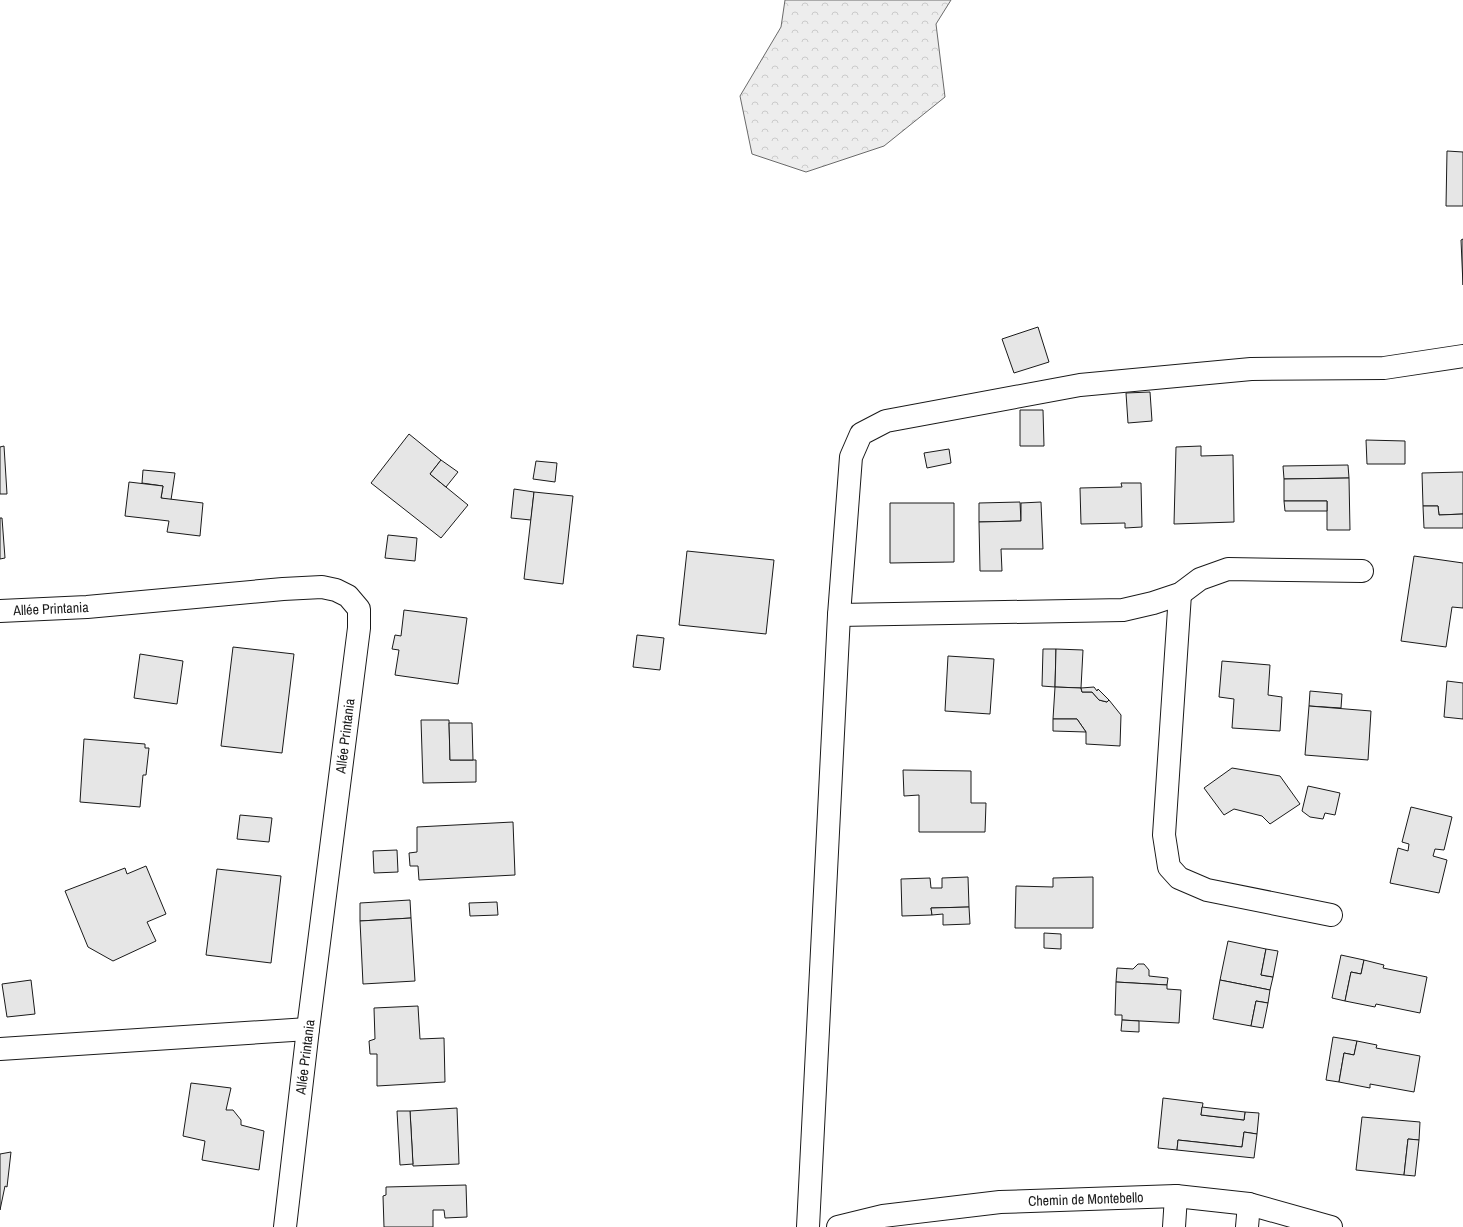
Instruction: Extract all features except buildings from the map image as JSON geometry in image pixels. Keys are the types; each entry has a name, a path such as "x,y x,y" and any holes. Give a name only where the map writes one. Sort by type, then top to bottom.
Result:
{"street":[{"path":"808,1227 839,615 851,457 861,434 886,421 1080,385 1251,369 1384,368 1463,356"},
{"path":"839,615 1123,610 1153,604 1180,594 1200,579 1228,569 1362,571"},
{"name":"Allée Printania","path":"0,611 87,607 284,589 322,588 336,590 348,596 358,609 359,628 308,1029 285,1227"},
{"path":"1180,594 1164,835 1169,867 1178,878 1208,890 1331,915"},
{"path":"0,1049 308,1029"},
{"path":"1174,1227 1176,1196"},
{"name":"Chemin de Montebello","path":"838,1227 883,1216 1000,1202 1176,1196 1249,1204 1331,1227"},
{"path":"1247,1227 1249,1204"}],"green space":[{"path":"785,0 951,0 936,24 945,97 884,146 806,172 752,154 740,96 781,27"}]}
